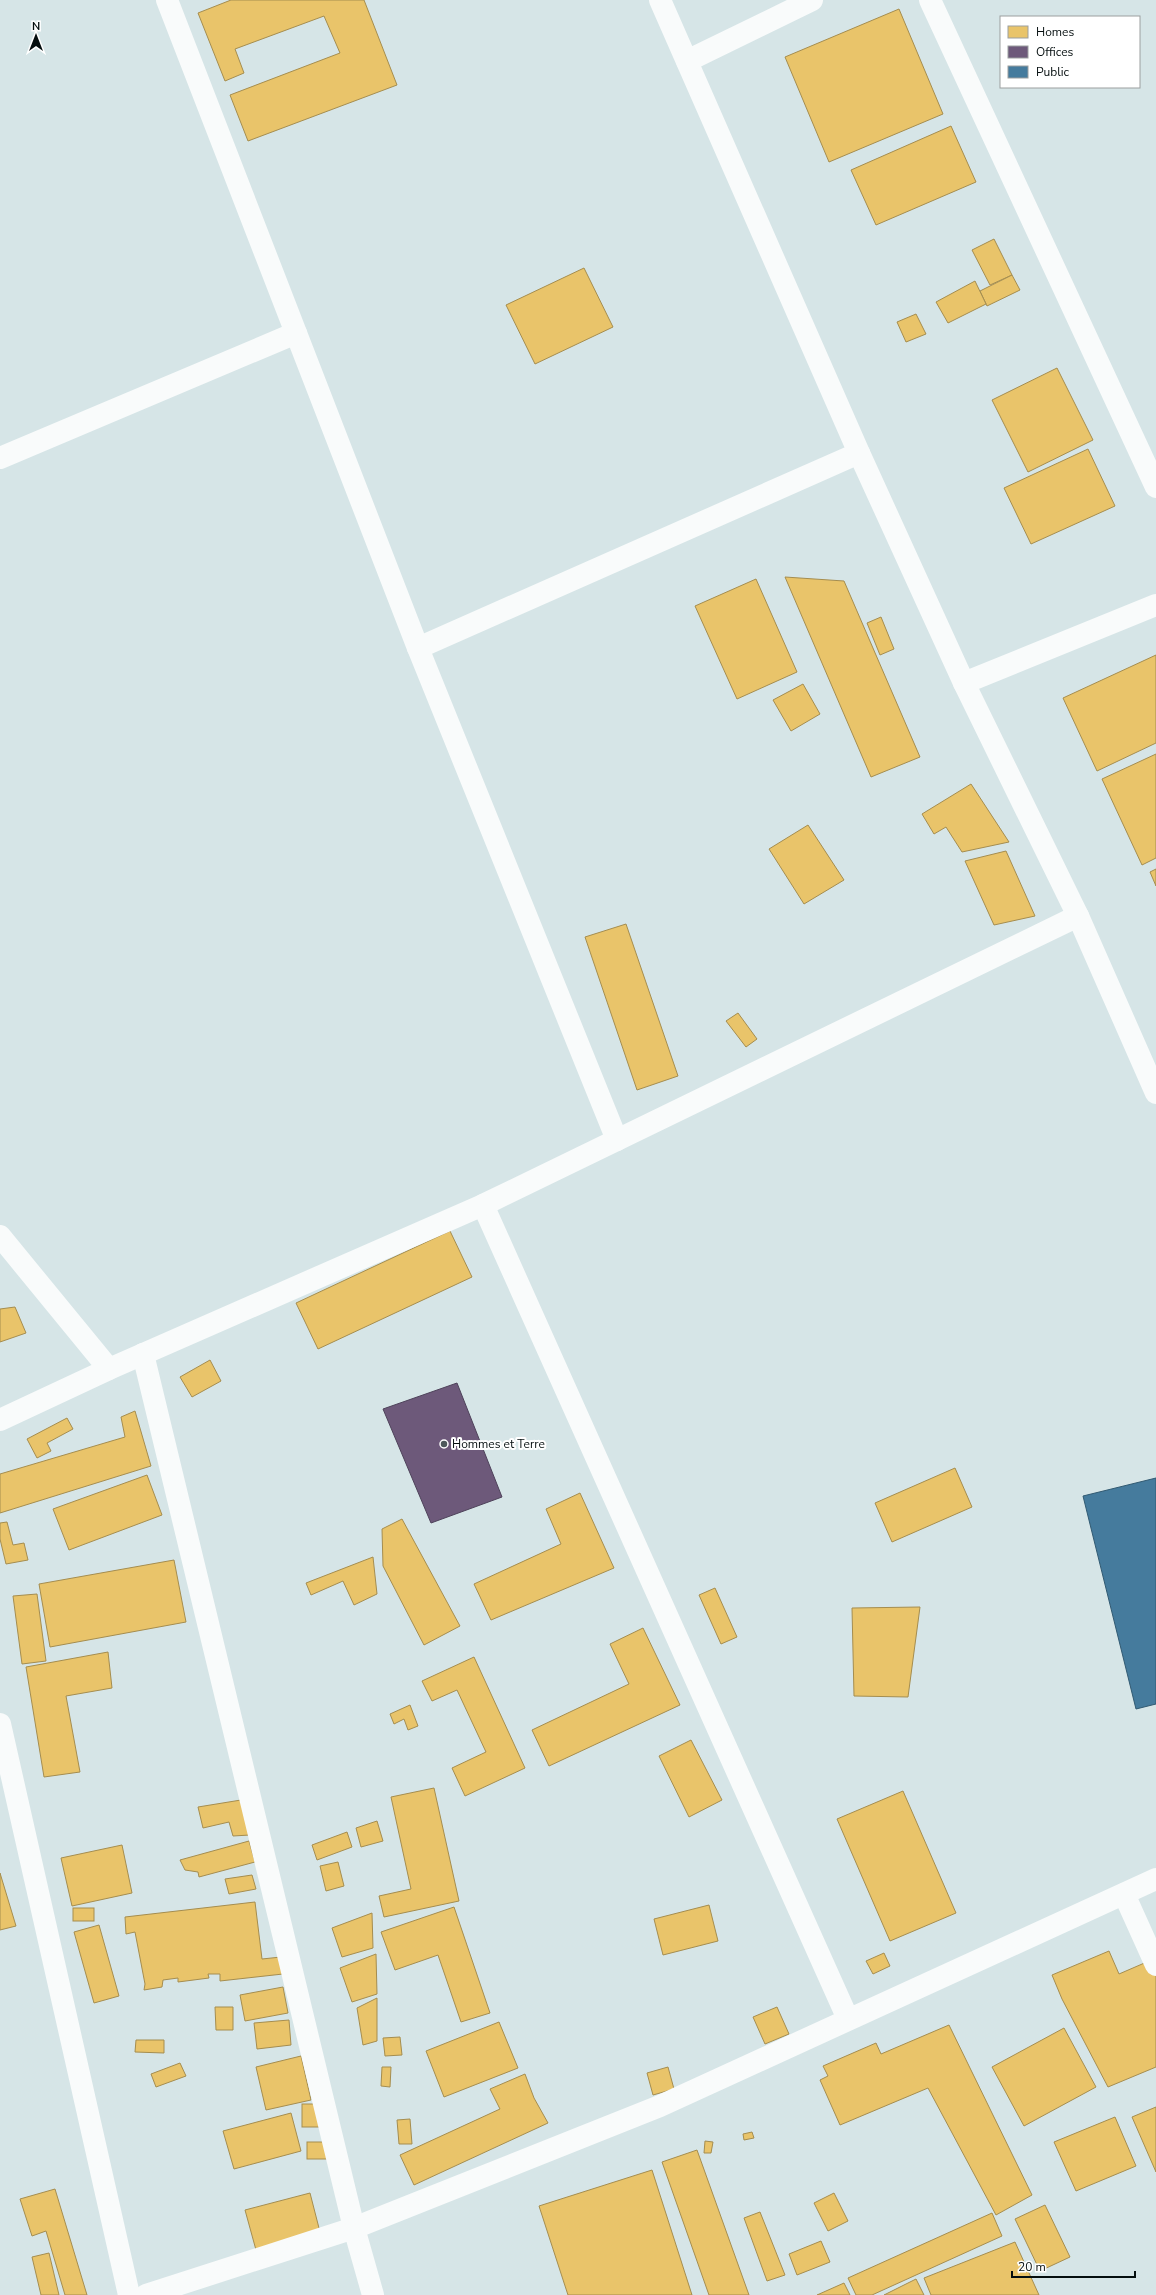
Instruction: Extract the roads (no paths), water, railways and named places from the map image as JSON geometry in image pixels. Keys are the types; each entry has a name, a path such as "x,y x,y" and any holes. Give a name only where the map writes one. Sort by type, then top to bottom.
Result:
{"street":[{"path":"168,0 418,648 617,1140"},
{"path":"660,0 859,453 964,683 1078,916 1156,1093"},
{"path":"687,61 812,0"},
{"path":"930,0 1156,487"},
{"path":"0,458 296,333"},
{"path":"418,648 859,453"},
{"path":"964,683 1156,605"},
{"path":"0,1420 109,1369 483,1205 1078,916"},
{"path":"483,1205 848,2019"},
{"path":"0,1236 109,1369"},
{"path":"143,1354 354,2228 373,2295"},
{"path":"0,1724 129,2295"},
{"path":"146,2295 354,2228 660,2106 848,2019 1156,1880"},
{"path":"1124,1894 1156,1965"}],"place":[{"name":"Hommes et Terre","path":"444,1444"}]}
